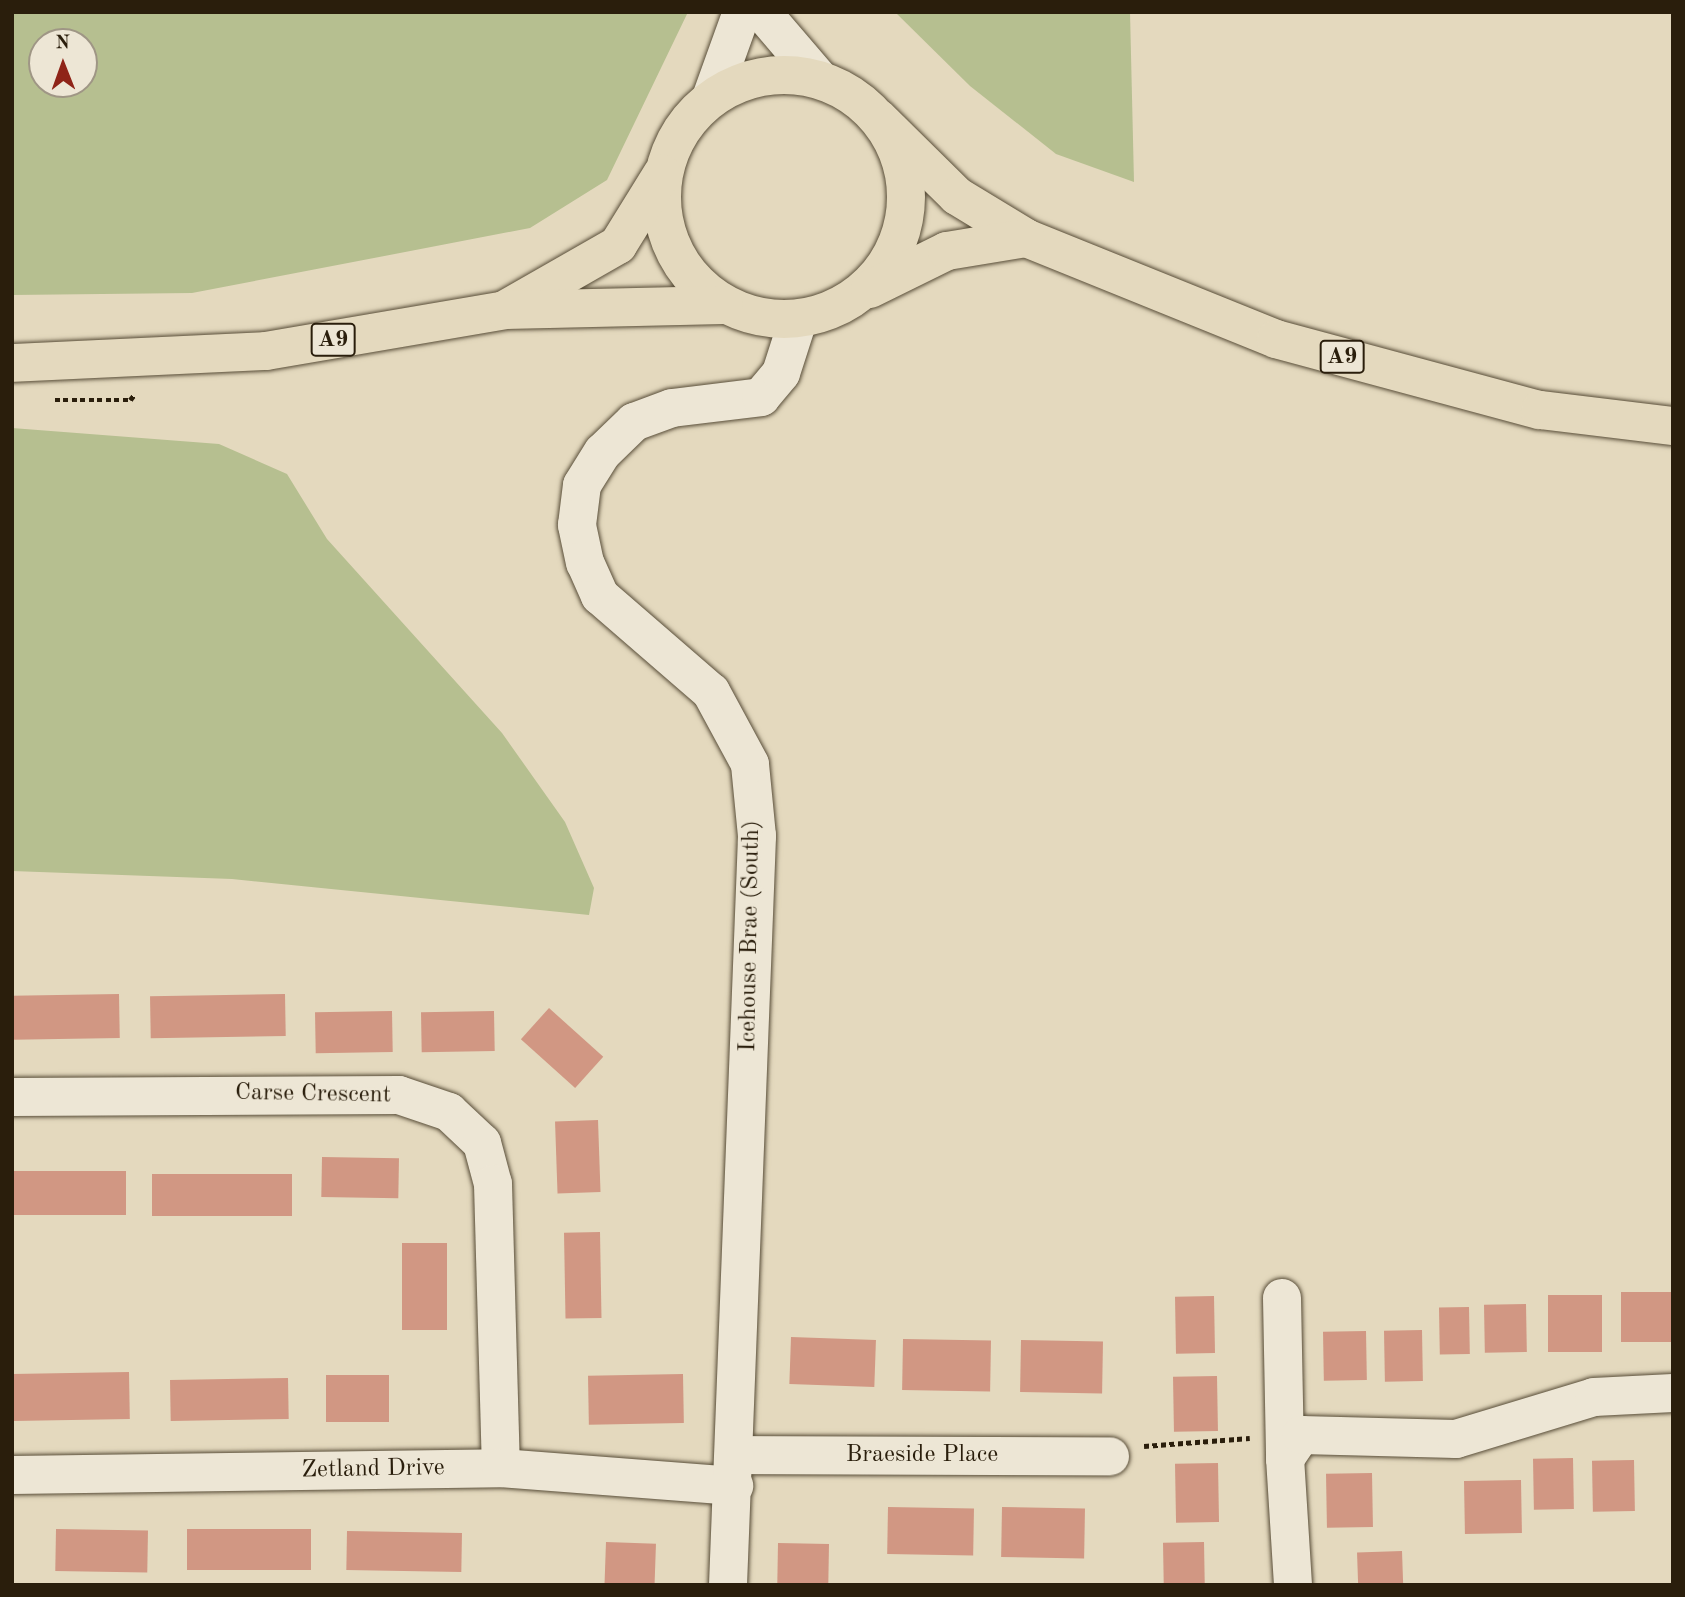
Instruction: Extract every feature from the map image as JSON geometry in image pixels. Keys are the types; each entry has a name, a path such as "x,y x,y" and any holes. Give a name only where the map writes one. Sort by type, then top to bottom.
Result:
{"main road":[{"path":"862,293 893,252 903,228 907,189 898,151 878,118 852,95 820,80 783,74 745,81 711,98 677,136 662,174 661,213 672,250 693,282 724,305 760,318 799,320 832,311 947,251 1026,238"},
{"name":"A9","path":"878,118 957,196 1026,238 1276,339 1540,410 1673,426"},
{"name":"A9","path":"505,310 618,245 662,174"},
{"name":"A9","path":"12,363 159,359 266,351 505,310 724,305"}],"street":[{"path":"711,98 742,12"},
{"path":"762,12 820,80"},
{"name":"Icehouse Brae (South)","path":"729,1585 757,836 750,764 711,692 600,596 585,563 577,525 582,485 603,452 634,422 672,408 761,397 781,373 799,320"},
{"name":"Carse Crescent","path":"12,1097 399,1095 449,1112 482,1143 493,1184 501,1468"},
{"path":"1282,1298 1285,1451 1293,1585"},
{"path":"1285,1451 1301,1436 1456,1440 1594,1397 1673,1393"},
{"name":"Braeside Place","path":"735,1471 1110,1456"},
{"name":"Zetland Drive","path":"12,1475 501,1468 735,1471"}],"path":[{"path":"1110,1456 1147,1446 1237,1437 1285,1451"}],"green space":[{"path":"12,12 688,12 607,180 530,228 192,293 12,295"},
{"path":"895,12 1130,12 1134,182 1056,154 970,86"},
{"path":"12,428 219,444 287,474 327,539 502,733 565,822 594,888 589,915 232,879 12,871"}],"building":[{"path":"119,994 120,1038 13,1040 12,996"},
{"path":"285,994 286,1036 151,1038 150,996"},
{"path":"549,1008 603,1057 575,1088 521,1039"},
{"path":"392,1011 393,1052 316,1053 315,1012"},
{"path":"494,1011 495,1051 422,1052 421,1012"},
{"path":"598,1120 601,1192 558,1193 555,1122"},
{"path":"322,1157 399,1158 398,1198 321,1197"},
{"path":"12,1171 126,1171 126,1215 12,1215"},
{"path":"152,1174 292,1174 292,1216 152,1216"},
{"path":"600,1232 602,1318 566,1319 564,1233"},
{"path":"402,1243 447,1243 447,1330 402,1330"},
{"path":"1621,1292 1673,1292 1673,1342 1621,1342"},
{"path":"1548,1295 1602,1295 1602,1352 1548,1352"},
{"path":"1214,1296 1215,1353 1176,1354 1175,1297"},
{"path":"1526,1304 1527,1352 1485,1353 1484,1305"},
{"path":"1469,1307 1470,1354 1440,1355 1439,1308"},
{"path":"1422,1330 1423,1381 1385,1382 1384,1331"},
{"path":"1366,1331 1367,1380 1324,1381 1323,1332"},
{"path":"791,1337 876,1340 874,1387 789,1384"},
{"path":"903,1339 991,1341 990,1392 902,1390"},
{"path":"1021,1340 1103,1341 1102,1393 1020,1392"},
{"path":"129,1372 130,1419 13,1421 12,1374"},
{"path":"683,1374 684,1423 589,1425 588,1376"},
{"path":"326,1375 389,1375 389,1422 326,1422"},
{"path":"1217,1376 1218,1431 1174,1432 1173,1377"},
{"path":"288,1378 289,1419 171,1421 170,1380"},
{"path":"1573,1458 1574,1509 1534,1510 1533,1459"},
{"path":"1634,1460 1635,1511 1593,1512 1592,1461"},
{"path":"1218,1463 1219,1522 1176,1523 1175,1464"},
{"path":"1372,1473 1373,1527 1327,1528 1326,1474"},
{"path":"1521,1480 1522,1533 1465,1534 1464,1481"},
{"path":"888,1507 974,1509 973,1555 887,1554"},
{"path":"1002,1507 1085,1508 1084,1558 1001,1557"},
{"path":"56,1529 148,1531 147,1573 55,1571"},
{"path":"187,1529 311,1529 311,1570 187,1570"},
{"path":"347,1531 462,1533 461,1572 346,1570"},
{"path":"606,1542 656,1544 655,1585 604,1585"},
{"path":"1204,1542 1205,1585 1164,1585 1163,1543"},
{"path":"778,1543 829,1544 828,1585 777,1585"},
{"path":"1402,1551 1403,1585 1358,1585 1357,1553"}]}
